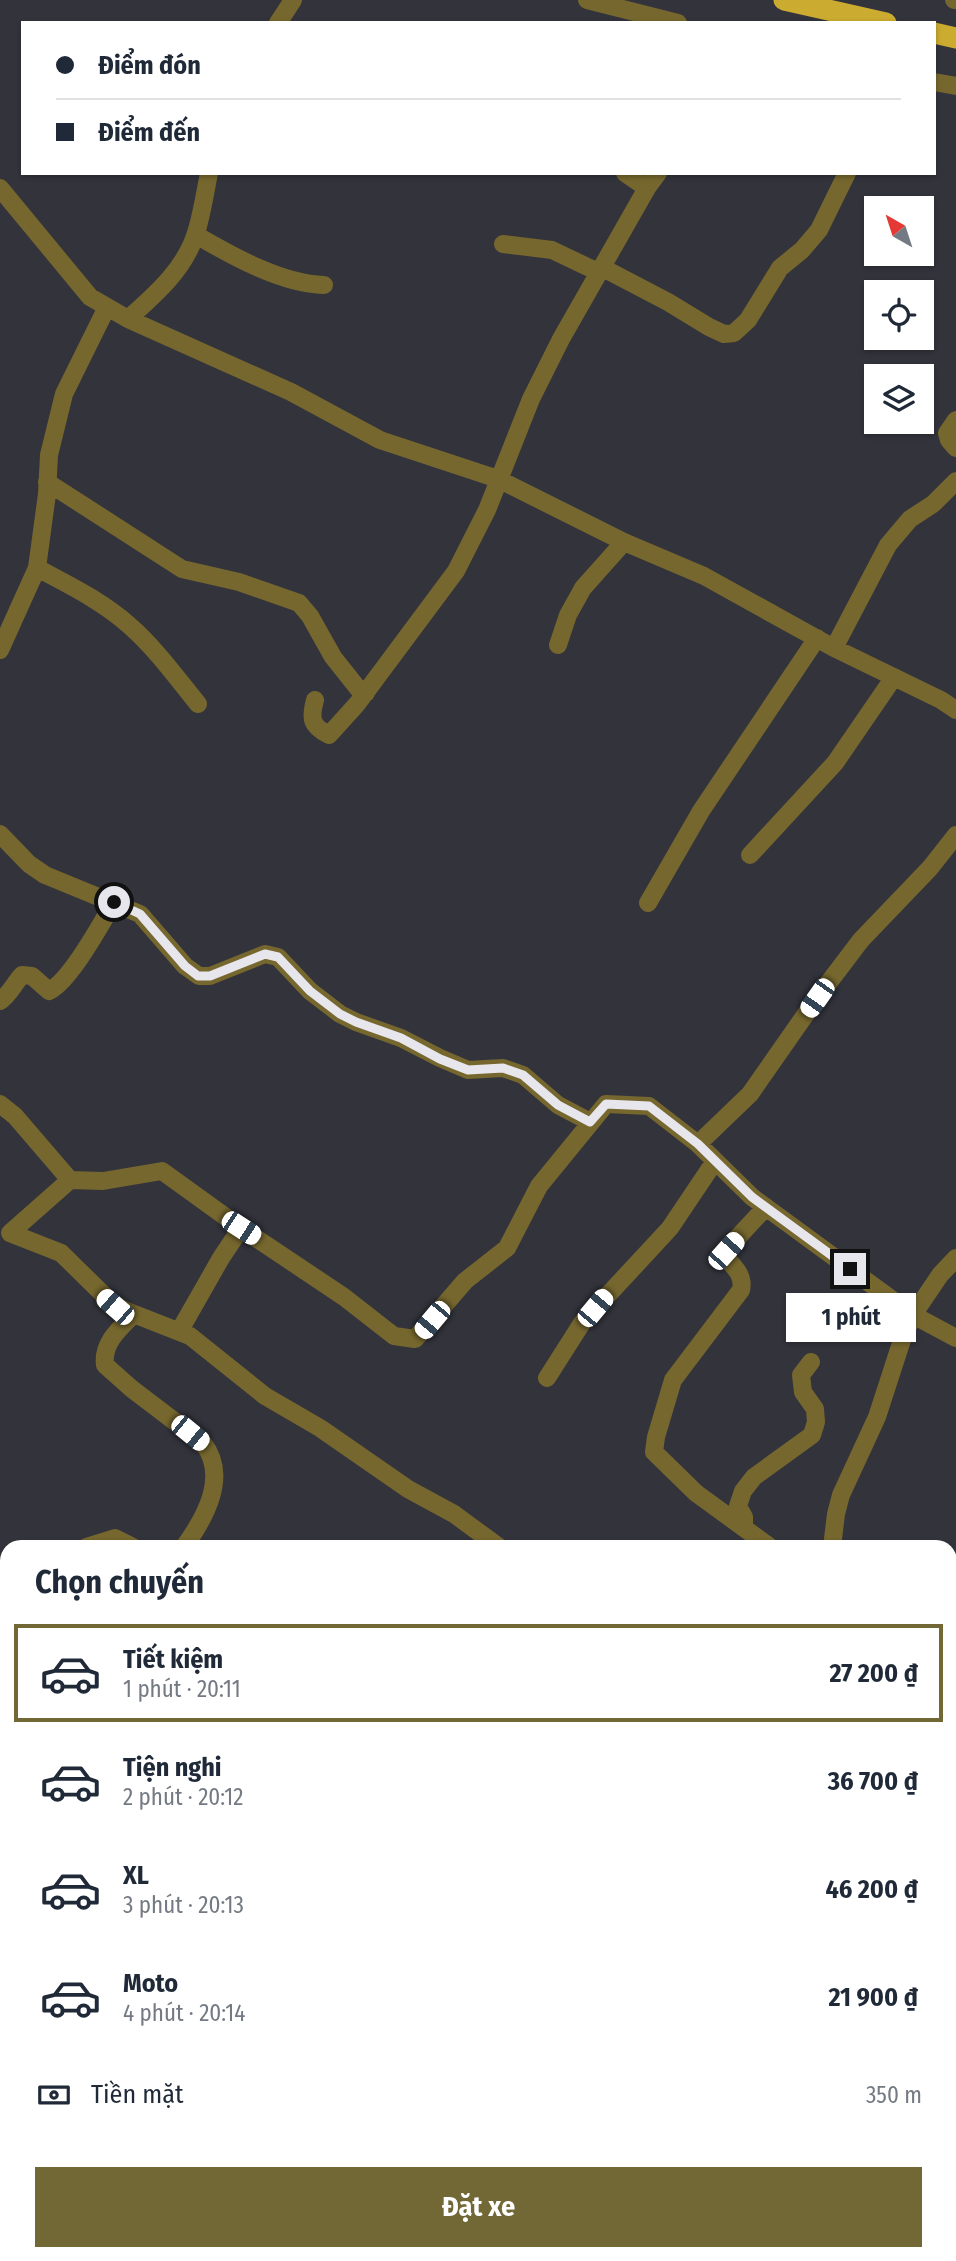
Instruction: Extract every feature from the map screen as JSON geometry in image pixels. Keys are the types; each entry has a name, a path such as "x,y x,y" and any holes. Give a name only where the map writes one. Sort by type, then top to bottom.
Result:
{"highway":[{"path":"783,0 877,21"},
{"path":"936,33 956,38"}],"street":[{"path":"279,21 293,0"},
{"path":"587,0 670,21"},
{"path":"936,82 956,86"},
{"path":"128,319 164,287 196,235 209,175"},
{"path":"628,175 647,188"},
{"path":"315,700 311,716 317,729 329,735 366,693 456,571 487,510 531,399 600,270 657,175"},
{"path":"503,244 552,250 668,302 724,334 734,333 748,320 780,268 803,250 819,230 846,175"},
{"path":"0,188 90,297 128,319 291,392 380,440 498,479 624,542 704,576 834,648 941,700 956,710"},
{"path":"196,235 291,281 324,285"},
{"path":"0,650 37,568 49,455 64,394 107,307"},
{"path":"956,420 947,433 956,449"},
{"path":"834,648 888,545 911,519 933,504 956,481"},
{"path":"47,482 182,569 239,582 299,603 310,615 333,657 360,691 366,693"},
{"path":"558,645 568,615 583,588 624,542"},
{"path":"37,568 98,602 130,626 198,704"},
{"path":"648,903 701,811 817,638"},
{"path":"750,855 835,763 894,677"},
{"path":"0,834 37,870 140,914 185,966 198,976 210,976 265,954 278,957 310,991 340,1014 401,1038 440,1059 468,1070 503,1068 523,1075 558,1105 590,1122"},
{"path":"698,1144 750,1094 861,940 930,868 956,835"},
{"path":"0,1001 7,996 22,975 32,976 49,991 56,987 80,956 114,902"},
{"path":"0,1104 15,1116 70,1180"},
{"path":"489,1540 454,1514 408,1489 320,1429 265,1396 190,1336 115,1307 61,1253 9,1233 70,1180 103,1181 162,1171 344,1297 394,1336 415,1339 464,1281 507,1248 540,1186 606,1104 649,1106 698,1144 752,1197 913,1315 956,1338"},
{"path":"547,1378 582,1323 670,1228 715,1161"},
{"path":"760,1540 696,1493 654,1452 673,1380 741,1290 742,1281 727,1259 726,1251 766,1207"},
{"path":"180,1330 220,1258 241,1228"},
{"path":"833,1540 841,1496 877,1417 902,1340 913,1315 940,1275 956,1258"},
{"path":"134,1314 107,1346 105,1365 132,1390 203,1443 212,1455 216,1472 203,1518 189,1540"},
{"path":"744,1528 744,1517 738,1506 743,1491 754,1477 812,1434 816,1422 815,1409 803,1392 801,1375 810,1363"}],"route":[{"path":"114,902 140,914 185,966 198,976 210,976 265,954 278,957 310,991 340,1014 401,1038 440,1059 468,1070 503,1068 523,1075 558,1105 590,1122 606,1104 649,1106 698,1144 752,1197 850,1269"}]}
